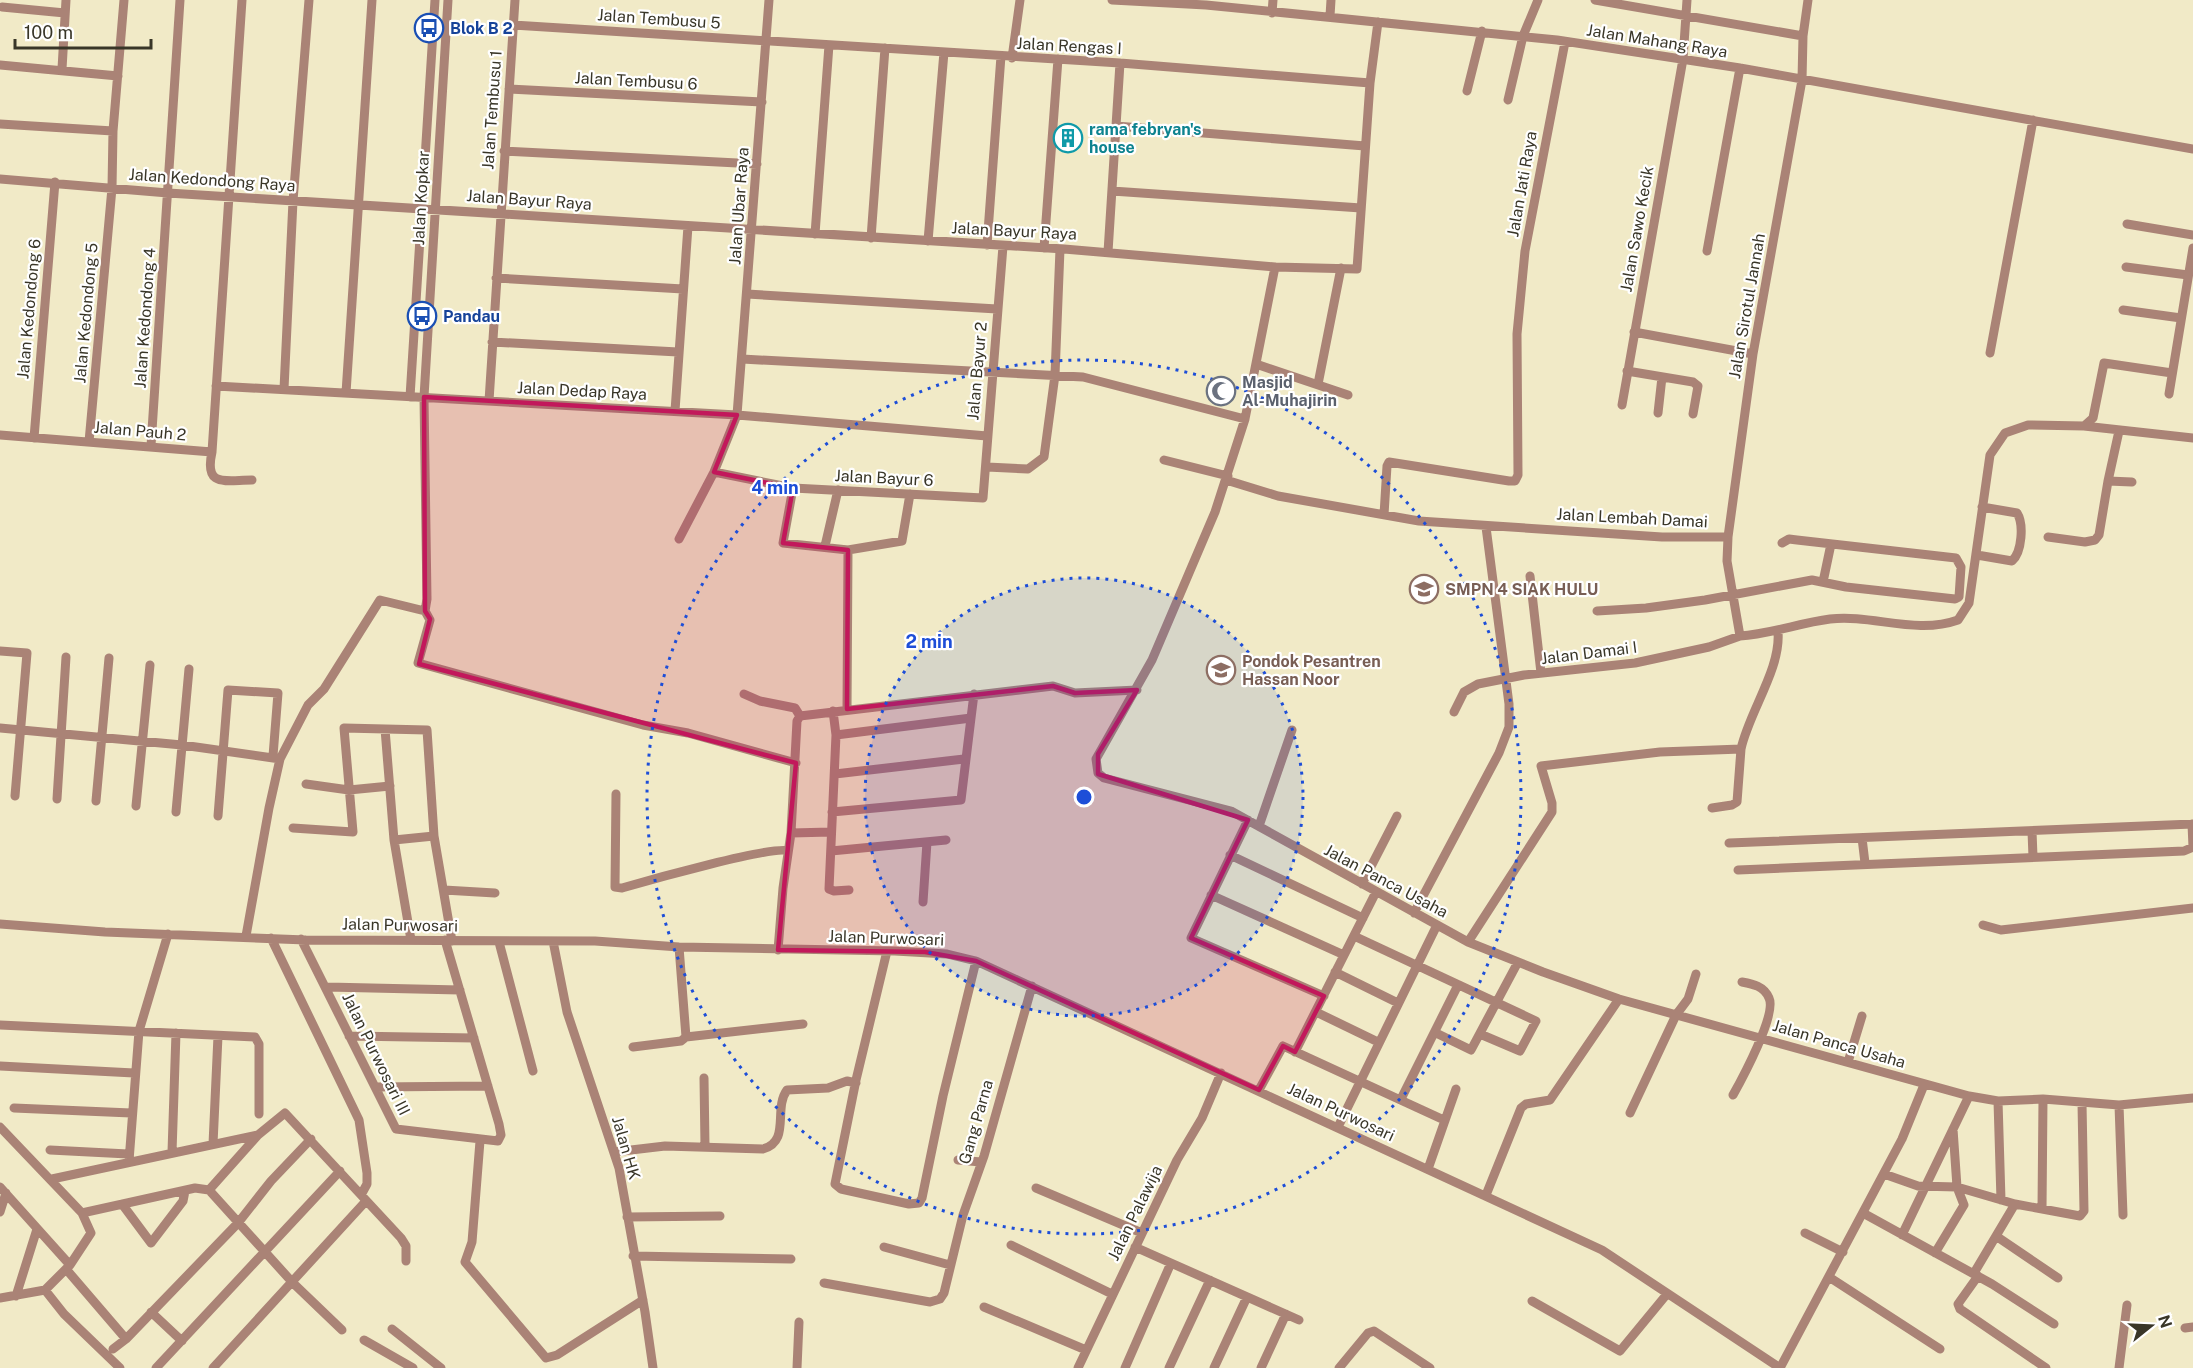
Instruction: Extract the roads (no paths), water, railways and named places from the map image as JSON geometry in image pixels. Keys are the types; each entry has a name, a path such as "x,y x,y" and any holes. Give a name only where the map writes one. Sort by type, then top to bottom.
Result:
{"street":[{"path":"62,69 66,0"},
{"name":"Jalan Kedondong 5","path":"89,442 112,188 113,131 124,0"},
{"name":"Jalan Kedondong 4","path":"151,446 180,0"},
{"path":"242,0 212,452 209,467 212,477 218,481 252,480"},
{"path":"284,389 293,201 309,0"},
{"path":"346,393 372,0"},
{"name":"Jalan Kopkar","path":"410,397 435,0"},
{"name":"Jalan Kopkar","path":"448,0 424,397 425,611 430,620 417,662 643,725 687,733 796,762"},
{"name":"Jalan Tembusu 1","path":"489,401 515,0"},
{"name":"Jalan Ubar Raya","path":"679,539 714,472 737,415 769,0"},
{"path":"1012,58 1020,0"},
{"name":"Jalan Mahang Raya","path":"1112,0 1206,5 1523,36 1740,68 2193,148"},
{"path":"1272,13 1273,0"},
{"path":"1330,16 1331,0"},
{"path":"1508,100 1523,36 1538,0"},
{"path":"1595,0 1803,36"},
{"name":"Jalan Sawo Kecik","path":"1622,405 1683,59 1686,0"},
{"name":"Jalan Sirotul Jannah","path":"1728,537 1753,354 1802,80 1803,36 1808,0"},
{"path":"2,7 65,13"},
{"path":"1318,384 1341,268 1357,269 1370,83 1378,22"},
{"name":"Jalan Tembusu 5","path":"513,25 767,41"},
{"path":"1467,91 1482,31"},
{"name":"Jalan Rengas I","path":"767,41 1120,63 1370,83"},
{"name":"Jalan Jati Raya","path":"1384,515 1389,462 1515,481 1518,475 1517,334 1525,251 1565,42"},
{"path":"815,234 829,45"},
{"path":"871,237 885,48"},
{"path":"928,241 944,52"},
{"path":"987,245 1001,56"},
{"path":"1044,248 1058,59"},
{"path":"1108,252 1120,63"},
{"path":"0,65 118,76"},
{"path":"1707,251 1740,68"},
{"name":"Jalan Tembusu 6","path":"509,89 762,102"},
{"path":"1990,353 2033,120"},
{"path":"0,124 113,131"},
{"path":"1116,126 1365,146"},
{"path":"504,151 757,164"},
{"name":"Jalan Kedondong Raya","path":"0,179 168,193 422,208"},
{"name":"Jalan Kedondong 6","path":"34,438 55,182"},
{"path":"1112,191 1361,208"},
{"name":"Jalan Bayur Raya","path":"422,208 1108,252 1275,267 1341,268"},
{"path":"2127,224 2193,235"},
{"path":"675,411 688,226"},
{"name":"Jalan Bayur 2","path":"983,498 1003,246"},
{"path":"2169,394 2193,248"},
{"path":"987,467 1028,469 1044,457 1055,375 1060,249"},
{"name":"Jalan Panca Usaha","path":"1275,267 1245,419 1227,478 1179,602 1137,690 1098,754 1095,763 1098,773 1104,778 1231,811 1468,942 1619,999 1969,1096 1998,1101 2043,1100 2119,1105 2193,1098"},
{"path":"2126,267 2190,268"},
{"path":"496,278 683,289"},
{"path":"747,294 997,309"},
{"path":"2123,310 2193,317"},
{"path":"1634,332 1753,354"},
{"path":"492,342 678,352"},
{"path":"742,359 1083,376 1245,419"},
{"path":"2084,426 2093,418 2104,363 2172,373"},
{"path":"1256,364 1348,395"},
{"path":"1627,371 1693,382 1698,386 1693,414"},
{"path":"411,377 418,381 426,376"},
{"path":"1658,413 1662,377"},
{"name":"Jalan Dedap Raya","path":"216,386 737,415 987,436"},
{"path":"1740,636 1778,632 1832,619 1936,626 1958,620 1969,603 1990,454 2005,433 2028,425 2084,426 2193,438"},
{"path":"2048,537 2085,542 2095,540 2099,535 2119,431"},
{"name":"Jalan Pauh 2","path":"0,435 212,452"},
{"name":"Jalan Lembah Damai","path":"1164,460 1227,478 1278,496 1384,515 1486,527 1662,537 1728,537 1727,561 1735,595 1740,636"},
{"name":"Jalan Bayur 6","path":"714,472 793,488 983,498"},
{"path":"2108,480 2132,482"},
{"path":"793,488 783,543 848,550 902,541 910,494"},
{"path":"825,546 838,490"},
{"path":"1977,555 2012,561 2017,556 2020,547 2020,518 2017,513 2014,510 1982,507"},
{"path":"1414,913 1500,753 1509,727 1509,704 1486,527"},
{"path":"1598,611 1646,608 1735,595 1768,586 1812,580 1867,590 1955,599 1960,591 1961,567 1956,558 1789,539 1782,543"},
{"path":"1823,582 1831,544"},
{"path":"847,710 848,550"},
{"path":"1530,576 1541,673"},
{"path":"276,758 308,705 324,689 380,600 425,611"},
{"path":"1712,808 1732,805 1737,801 1741,749 1750,719 1778,652 1778,632"},
{"name":"Jalan Damai I","path":"1454,712 1468,688 1541,673 1635,663 1709,647 1740,636"},
{"path":"0,651 27,653 15,796"},
{"path":"57,799 66,657"},
{"path":"96,801 110,658"},
{"path":"136,806 150,665"},
{"path":"177,812 189,669"},
{"path":"800,716 1053,686 1075,693 1137,690"},
{"path":"218,816 225,751 228,690 278,693 276,758 246,936"},
{"path":"744,694 760,702 795,708 800,716"},
{"path":"832,812 961,801 964,759 974,694"},
{"path":"833,711 836,735 829,889 849,890"},
{"path":"778,950 791,833 797,721 800,716"},
{"path":"836,735 971,718"},
{"path":"0,728 276,758"},
{"path":"293,828 353,832 344,728 427,730 434,836 444,890 449,940 460,990 488,1086 500,1138 490,1142 480,1140 472,1242 465,1262 546,1358 557,1355 643,1300"},
{"path":"385,729 394,840 411,940"},
{"path":"1259,826 1292,730"},
{"path":"1468,942 1552,812 1552,803 1540,766 1660,752 1741,749"},
{"path":"835,774 964,759"},
{"path":"306,784 349,790 390,786"},
{"path":"616,794 615,887 622,888 758,853 783,849 789,851"},
{"path":"1362,884 1397,816"},
{"path":"1248,820 1191,938 1324,996"},
{"path":"1729,843 2192,824 2193,847 2184,851 1738,870"},
{"path":"2032,831 2033,857"},
{"path":"791,833 831,832"},
{"path":"394,840 434,836"},
{"path":"1862,838 1865,863"},
{"path":"831,851 946,840"},
{"path":"923,902 927,842"},
{"path":"1230,855 1363,918"},
{"path":"444,890 495,893"},
{"path":"1295,1052 1376,892"},
{"path":"1211,895 1344,955"},
{"path":"1983,924 2001,930 2193,908"},
{"name":"Jalan Purwosari","path":"0,924 46,929 301,939 554,941 778,950 887,951 947,954 976,961 1032,986 1066,1005 1259,1090 1602,1250 1780,1368"},
{"path":"1338,1127 1359,1080 1437,925"},
{"path":"129,1157 130,1113 138,1031 168,934"},
{"path":"1354,936 1536,1021 1520,1051 1480,1034"},
{"path":"213,1368 293,1283 364,1198 367,1184 359,1120 271,938"},
{"name":"Jalan Purwosari III","path":"301,939 327,987 392,1124 400,1131 480,1140"},
{"name":"Jalan HK","path":"554,941 567,1012 614,1152 643,1300 653,1368"},
{"path":"499,942 533,1071"},
{"path":"679,947 686,1037"},
{"path":"887,951 835,1184 841,1189 909,1204 919,1203 927,1177 943,1096 976,961"},
{"path":"1436,1033 1471,1050 1518,962"},
{"path":"1335,972 1398,1003"},
{"path":"1630,1113 1676,1015 1688,999 1696,974"},
{"path":"1733,1095 1761,1038 1770,1000 1756,985 1742,982"},
{"path":"1401,1099 1458,985"},
{"name":"Gang Parna","path":"824,1283 935,1302 944,1293 950,1265 1032,986"},
{"path":"327,987 460,990"},
{"path":"1486,1195 1521,1108 1526,1104 1550,1100 1619,999"},
{"path":"1316,1012 1378,1042"},
{"path":"1848,1062 1862,1016"},
{"path":"633,1047 681,1041 686,1037 803,1024"},
{"path":"0,1025 255,1037 258,1040 259,1114"},
{"path":"172,1152 176,1033"},
{"path":"213,1144 218,1036"},
{"path":"349,1036 474,1038"},
{"path":"1259,1090 1283,1046 1444,1120"},
{"path":"0,1066 134,1073"},
{"name":"Jalan Palawija","path":"1078,1368 1177,1160 1202,1118 1221,1073"},
{"path":"704,1078 705,1146"},
{"path":"614,1152 665,1146 748,1149 771,1147 779,1137 782,1098 787,1090 828,1088 847,1081 856,1083"},
{"path":"1780,1368 1884,1174 1924,1084"},
{"path":"375,1087 488,1086"},
{"path":"1428,1169 1456,1089"},
{"path":"1902,1235 1969,1096"},
{"path":"2042,1209 2043,1100"},
{"path":"1998,1101 2001,1200"},
{"path":"1884,1174 1918,1186 1957,1187 2015,1204 2075,1215 2083,1213 2082,1103"},
{"path":"2119,1105 2123,1215"},
{"path":"14,1108 130,1113"},
{"path":"82,1213 185,1191 209,1190 258,1135 285,1113 401,1238 406,1246 406,1261"},
{"path":"0,1127 82,1213 91,1233 68,1267 45,1290 0,1298"},
{"path":"1935,1252 1964,1205 1957,1187 1953,1128"},
{"path":"52,1179 129,1157 172,1152 258,1135"},
{"path":"113,1349 126,1339 238,1222 271,1181 311,1139"},
{"path":"50,1149 129,1157"},
{"path":"1941,1152 1956,1157"},
{"path":"958,1160 981,1162"},
{"path":"156,1368 266,1253 340,1171"},
{"path":"1036,1188 1142,1233"},
{"path":"0,1212 3,1190"},
{"path":"3,1190 126,1339"},
{"path":"209,1190 293,1283 342,1330"},
{"path":"122,1204 151,1243 183,1201 185,1191"},
{"path":"2015,1204 1958,1304 1960,1309 2046,1368"},
{"path":"1863,1213 1976,1275 2054,1324"},
{"path":"627,1217 720,1216"},
{"path":"16,1296 37,1229"},
{"path":"1805,1233 1843,1252"},
{"path":"1996,1236 2058,1278"},
{"path":"1011,1245 1112,1294"},
{"path":"884,1247 950,1265"},
{"path":"1135,1247 1299,1320"},
{"path":"633,1256 791,1259"},
{"path":"1125,1368 1171,1263"},
{"path":"1829,1277 1940,1348"},
{"path":"1169,1368 1210,1280"},
{"path":"45,1290 64,1314 120,1368"},
{"path":"1532,1301 1620,1352 1667,1294"},
{"path":"1214,1368 1247,1297"},
{"path":"2119,1368 2127,1305"},
{"path":"984,1307 1086,1350"},
{"path":"151,1312 182,1341"},
{"path":"1261,1368 1286,1314"},
{"path":"797,1368 799,1322"},
{"path":"392,1329 441,1368"},
{"path":"1345,1366 1368,1333 1374,1331 1430,1368"},
{"path":"364,1341 413,1368"}],"place":[{"name":"Blok B 2","path":"429,28"},
{"name":"rama febryan's house","path":"1068,138"},
{"name":"Pandau","path":"422,316"},
{"name":"Masjid Al-Muhajirin","path":"1221,391"},
{"name":"SMPN 4 SIAK HULU","path":"1424,589"},
{"name":"Pondok Pesantren Hassan Noor","path":"1221,670"}]}
